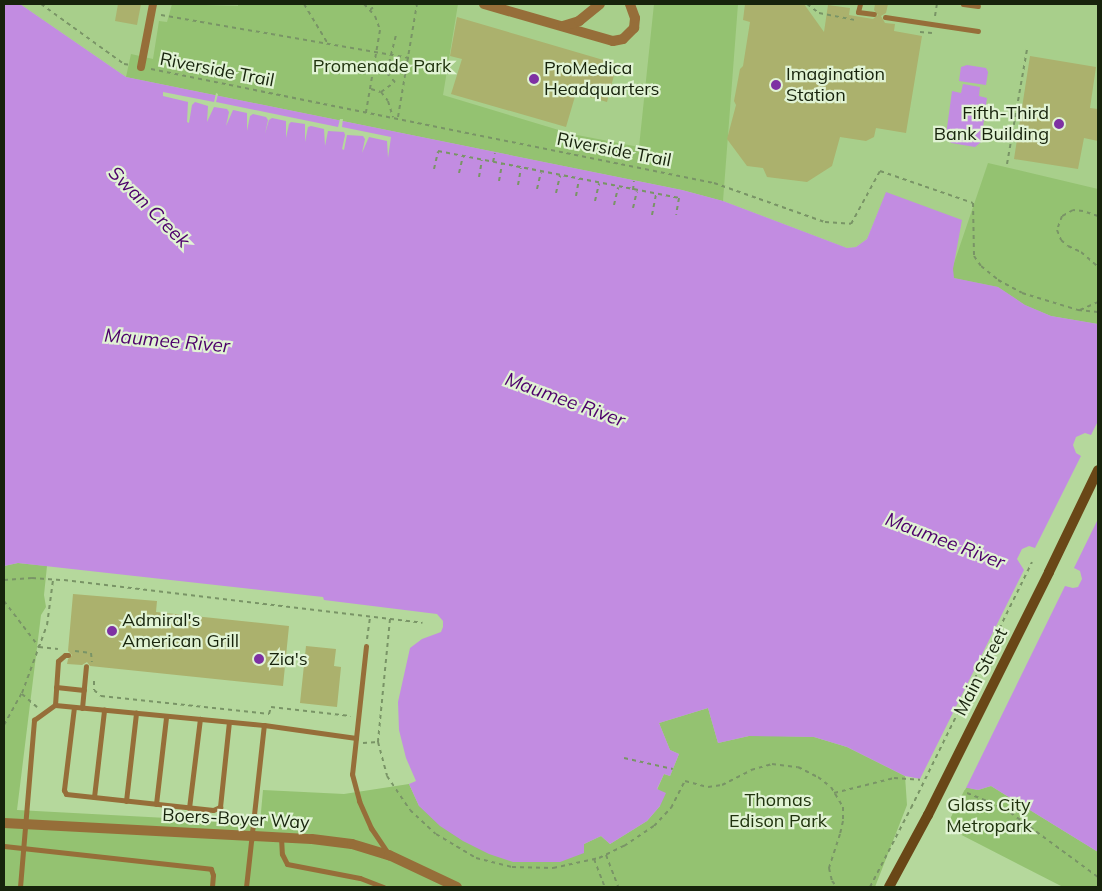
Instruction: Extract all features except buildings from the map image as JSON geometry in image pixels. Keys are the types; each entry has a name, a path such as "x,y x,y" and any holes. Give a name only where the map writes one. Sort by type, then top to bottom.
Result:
{"main road":[{"name":"Main Street","path":"889,887 928,815 1098,470"}],"street":[{"path":"142,68 153,4"},
{"path":"484,4 613,41 623,39 634,28 635,18 630,4"},
{"path":"562,26 579,21 600,4"},
{"name":"Boers-Boyer Way","path":"4,823 281,837 352,844 389,855 457,887"}],"lane":[{"path":"860,4 858,12 874,14"},
{"path":"963,4 978,6"},
{"path":"886,17 978,30"},
{"path":"366,646 352,774 359,801 371,828 389,855"},
{"path":"55,705 58,661 68,653"},
{"path":"82,708 86,666"},
{"path":"56,687 84,690"},
{"path":"20,887 34,720 55,705 264,726 355,740"},
{"path":"74,707 64,790 66,794 189,808 214,810 220,807 229,722"},
{"path":"94,797 104,710"},
{"path":"126,801 136,713"},
{"path":"156,804 166,717"},
{"path":"189,808 200,719"},
{"path":"246,887 264,726"},
{"path":"281,837 282,854 287,864 360,878 383,887"},
{"path":"4,846 211,869 213,875 212,887"}],"path":[{"name":"Riverside Trail","path":"41,4 124,64 714,183 826,222 851,224 880,171 973,203 974,256 981,266 998,280 1022,293 1078,310 1098,312"},
{"path":"304,4 328,44"},
{"path":"364,4 370,10 380,30 366,112"},
{"path":"370,10 378,4"},
{"path":"398,118 417,4"},
{"path":"151,13 434,62"},
{"path":"374,69 385,67 392,55 396,35"},
{"path":"1007,164 1027,49"},
{"path":"381,92 395,82 389,76 385,67"},
{"path":"370,89 381,92 388,101 392,117"},
{"path":"434,169 438,151 679,198 676,215"},
{"path":"493,162 495,153"},
{"path":"459,174 463,156"},
{"path":"479,177 482,160"},
{"path":"499,181 502,164"},
{"path":"518,185 521,168"},
{"path":"537,189 541,172"},
{"path":"556,193 560,176"},
{"path":"576,196 579,179"},
{"path":"633,190 634,181"},
{"path":"595,201 599,183"},
{"path":"614,205 618,187"},
{"path":"633,208 637,191"},
{"path":"652,215 656,194"},
{"path":"1098,216 1078,210 1062,216 1057,230 1061,240 1068,246 1081,252 1098,267"},
{"path":"1078,310 1098,302"},
{"path":"870,887 1032,562"},
{"path":"4,580 32,578 53,580 422,623"},
{"path":"4,725 22,693 47,625 53,580"},
{"path":"4,601 38,647 61,650"},
{"path":"366,646 370,616"},
{"path":"390,619 378,742 387,776 410,810 436,834 476,858 512,867 553,868 594,859 624,846 654,826 670,808 685,781 708,787 722,785 751,770 772,764 798,767 818,777 831,787 843,807 843,821 828,868 832,882 837,887"},
{"path":"68,653 91,653 92,666"},
{"path":"94,678 94,690 102,696 269,714 270,708 358,717"},
{"path":"22,693 43,712"},
{"path":"355,740 378,742"},
{"path":"624,758 673,769"},
{"path":"834,793 894,778 920,780"},
{"path":"967,794 1004,808 1098,877"},
{"path":"606,855 618,887"},
{"path":"594,859 605,887"}],"shaded area":[{"path":"20,4 1098,4 1098,324 1051,316 953,278 886,193 867,239 856,247 847,248 723,201 682,190 126,77"}],"green space":[{"name":"Promenade Park","path":"172,4 238,6 238,4 458,4 443,95 572,134 639,147 654,4 738,4 723,201 682,190 126,77 131,54 153,59 159,21 167,22"},
{"path":"988,163 1098,189 1098,324 1051,316 1025,305 998,287 953,278 952,269"},
{"name":"Thomas Edison Park","path":"18,563 47,566 44,595 46,607 41,615 17,810 260,823 263,790 344,794 409,784 419,806 584,844 601,836 610,844 647,821 660,806 657,790 664,774 670,776 679,754 670,750 659,723 708,708 718,743 749,736 814,737 847,747 905,776 907,805 875,887 4,887 4,566"},
{"name":"Glass City Metropark","path":"991,786 1098,852 1098,887 1063,887 946,827 966,787 978,790"}],"water":[{"path":"4,4 20,4 126,77 682,190 723,201 847,248 856,247 867,239 886,192 962,220 953,269 954,278 998,287 1025,305 1051,316 1098,324 1098,852 991,786 978,790 905,776 847,747 814,737 749,736 718,743 708,708 659,723 670,750 679,754 670,776 664,774 657,789 666,793 660,806 647,821 610,844 601,836 584,844 584,853 560,862 513,862 489,854 463,841 440,826 419,806 409,784 416,781 406,758 399,730 398,702 410,648 422,639 441,632 443,621 437,614 324,600 323,597 18,563 4,566"},
{"path":"967,65 986,68 988,72 986,85 959,81 961,67"},
{"path":"963,84 980,87 979,96 987,98 981,142 975,147 951,143 946,135 952,91 961,93"}],"pier":[{"path":"163,92 214,102 216,93 218,94 216,102 338,127 340,119 343,119 342,127 391,137 388,158 387,141 369,137 362,153 365,139 363,136 347,135 344,150 342,149 344,132 328,131 325,146 324,129 308,127 305,142 305,124 291,122 286,138 286,121 272,118 269,120 265,134 268,120 266,117 253,114 250,116 247,131 247,113 233,110 226,126 229,112 227,109 214,107 207,122 208,106 195,102 192,105 189,123 187,122 188,102 163,96"},
{"path":"1098,421 1098,519 1074,568 1080,571 1082,579 1078,587 1065,586 965,790 919,781 1024,570 1017,559 1022,549 1029,546 1035,548 1081,456 1076,453 1073,445 1076,437 1085,433 1091,435"}],"place":[{"name":"ProMedica Headquarters","path":"534,79"},
{"name":"Imagination Station","path":"776,85"},
{"name":"Fifth-Third Bank Building","path":"1059,124"},
{"name":"Admiral's American Grill","path":"112,631"},
{"name":"Zia's","path":"259,659"}],"water label":[{"name":"Swan Creek","path":"149,207"},
{"name":"Maumee River","path":"167,341"},
{"name":"Maumee River","path":"565,400"},
{"name":"Maumee River","path":"945,541"}]}
